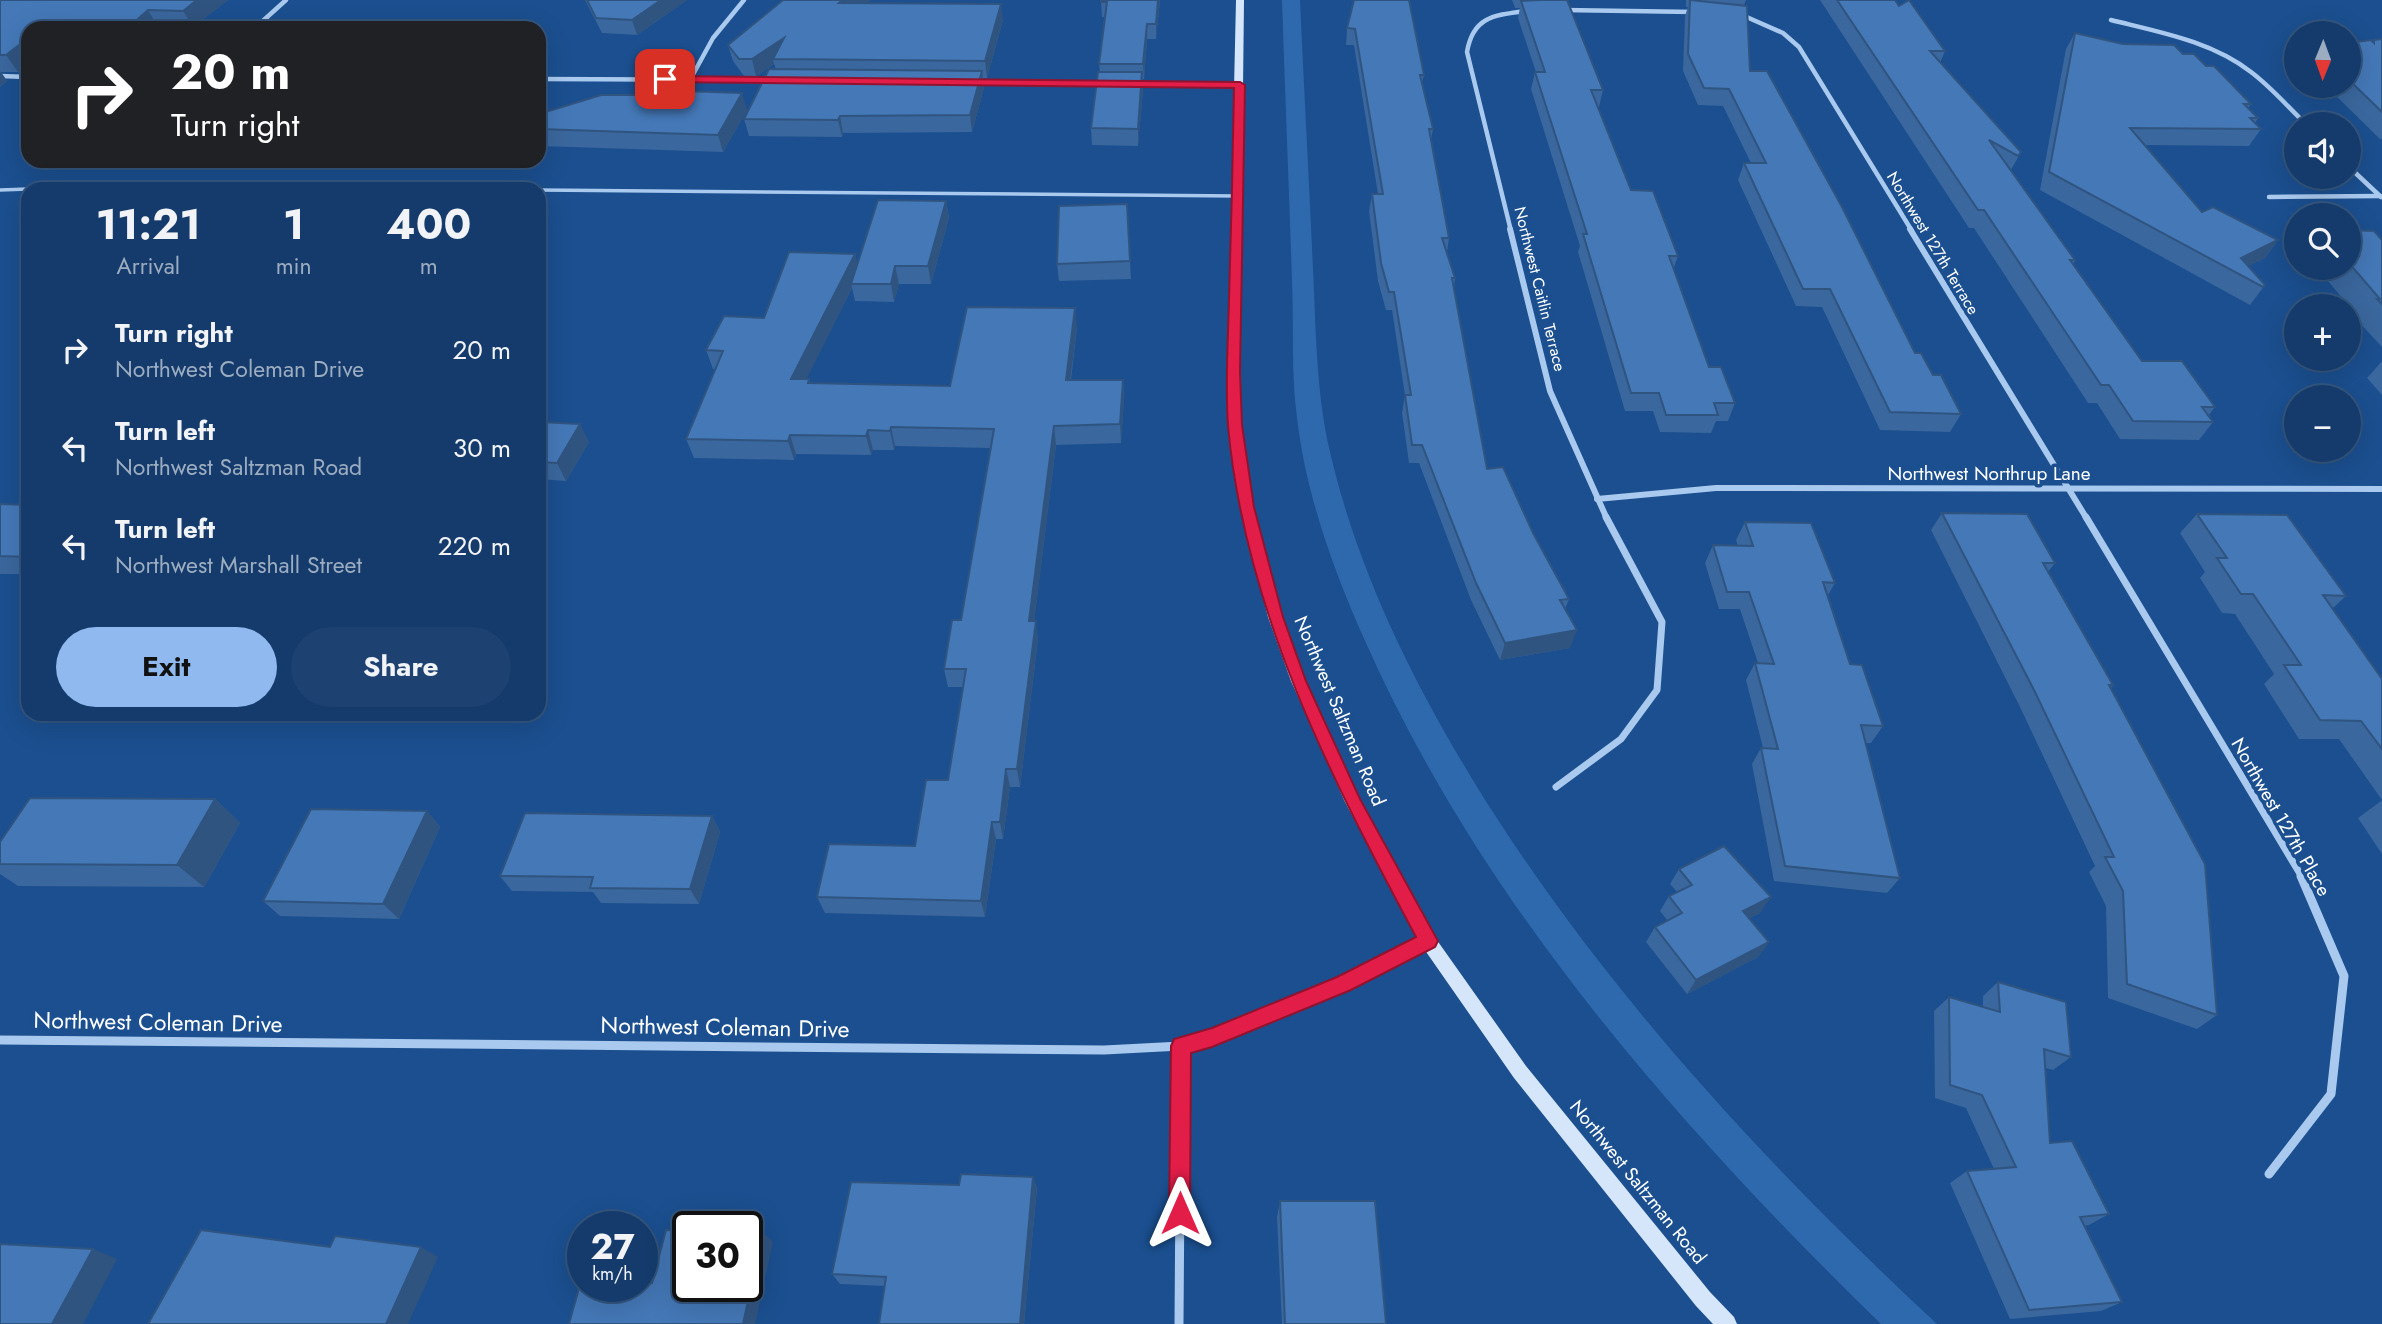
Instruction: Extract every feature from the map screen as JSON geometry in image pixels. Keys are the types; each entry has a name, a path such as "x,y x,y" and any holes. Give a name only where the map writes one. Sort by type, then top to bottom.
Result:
{"main road":[{"name":"Northwest Saltzman Road","path":"1240,0 1235,425 1246,507 1275,617 1308,703 1353,802 1428,941 1520,1072 1703,1299 1727,1324"}],"street":[{"path":"263,21 286,0"},
{"path":"690,79 713,38 744,0"},
{"name":"Northwest Caitlin Terrace","path":"1539,10 1482,20 1471,31 1467,52 1550,391 1597,499 1662,622 1657,690 1621,740 1556,786"},
{"path":"1553,10 1702,12"},
{"name":"Northwest 127th Terrace","path":"1735,15 1763,23 1783,33 1799,47 2069,489"},
{"path":"2111,20 2218,52 2244,66 2293,112"},
{"path":"0,76 21,77"},
{"path":"546,79 786,80"},
{"path":"964,82 1115,84"},
{"path":"1128,84 1240,85"},
{"path":"2361,178 2381,197"},
{"path":"2269,197 2381,197"},
{"name":"Northwest Northrup Lane","path":"1597,499 1716,488 2378,489"},
{"name":"Northwest 127th Place","path":"2069,489 2303,879 2344,976 2331,1094 2269,1174"},
{"path":"2378,489 2382,499"},
{"name":"Northwest Coleman Drive","path":"0,1040 1104,1050 1181,1046 1212,1037 1344,984 1428,941"},
{"path":"1179,1324 1181,1046"}],"lane":[{"path":"0,190 21,190"},
{"path":"546,190 1237,196"}],"shaded area":[{"path":"1282,0 1300,0 1316,338 1325,429 1342,498 1357,543 1392,630 1434,714 1482,795 1530,868 1635,1007 1692,1074 1811,1202 1937,1324 1881,1324 1731,1171 1659,1090 1591,1007 1526,921 1467,832 1413,739 1343,589 1314,504 1301,447 1294,384"}],"building":[{"path":"0,0 197,0 183,11 148,10 136,21 21,21 21,43 6,55 0,55"},
{"path":"587,0 661,0 632,20 596,18"},
{"path":"783,0 1001,4 985,61 773,59 784,38 752,59 739,59 728,45"},
{"path":"1101,0 1158,0 1156,24 1147,24 1143,64 1099,64 1107,2"},
{"path":"1354,0 1409,0 1424,75 1420,75 1433,129 1429,129 1449,238 1442,238 1455,278 1452,278 1487,469 1503,467 1533,533 1569,599 1560,600 1577,630 1505,643 1476,583 1422,445 1412,445 1405,395 1411,395 1394,292 1389,292 1381,263 1372,194 1383,194 1355,29 1347,28"},
{"path":"1567,0 1603,90 1591,90 1631,190 1653,191 1678,256 1669,256 1709,367 1721,367 1735,403 1714,403 1718,415 1666,415 1659,393 1631,393 1583,234 1587,234 1535,72 1545,72 1521,1"},
{"path":"1690,0 1747,6 1750,71 1767,71 1842,207 1915,353 1921,353 1933,375 1941,375 1961,414 1890,412 1830,289 1803,289 1744,163 1766,163 1729,89 1704,88 1688,54"},
{"path":"1837,0 1895,0 1899,6 1909,0 1945,51 1930,51 2021,152 2018,156 1989,140 2075,260 2070,260 2142,361 2182,361 2215,407 2202,407 2213,422 2133,421 2109,385 2101,385 1984,210 1978,210"},
{"path":"2075,33 2123,44 2174,45 2183,54 2194,54 2206,66 2214,66 2251,104 2244,104 2258,118 2250,118 2261,129 2130,128 2202,212 2213,207 2278,240 2241,258 2265,285 2263,287 2049,172"},
{"path":"2382,39 2382,112 2361,92 2361,41 2371,40 2374,43 2374,40"},
{"path":"769,69 982,71 970,115 840,116 838,120 744,119"},
{"path":"1098,72 1142,72 1138,129 1091,128"},
{"path":"653,90 742,93 718,135 546,129 546,112 601,95 649,95"},
{"path":"878,200 946,201 928,266 895,266 891,284 851,284"},
{"path":"1127,204 1130,261 1057,264 1059,206"},
{"path":"2361,230 2374,231 2382,240 2382,304 2377,299 2380,299 2361,277"},
{"path":"789,252 855,254 791,379 809,379 808,383 950,386 967,307 1075,308 1066,380 1123,380 1120,424 1054,426 1029,621 1036,621 1017,769 1006,769 1000,822 992,822 981,901 817,897 829,844 915,846 926,780 948,780 966,669 944,669 952,620 961,620 994,429 891,427 890,431 868,430 866,436 790,435 788,441 686,439 723,351 706,350 724,316 764,318"},
{"path":"546,422 580,424 557,463 546,462"},
{"path":"0,504 21,505 21,557 0,556"},
{"path":"1942,513 2027,514 2055,563 2043,563 2113,685 2109,685 2205,864 2217,1015 2127,984 2123,891 2105,857 2114,857 2034,690"},
{"path":"2197,514 2287,515 2346,596 2323,595 2382,679 2382,749 2361,721 2320,720 2284,665 2301,665 2253,594 2241,594 2217,558 2227,558"},
{"path":"1745,522 1811,523 1835,583 1823,582 1850,664 1862,665 1883,726 1861,725 1900,878 1785,866 1761,748 1778,749 1755,663 1774,664 1749,592 1727,592 1713,545 1753,546"},
{"path":"30,798 215,799 177,865 0,864 0,842"},
{"path":"311,809 427,811 383,904 263,901"},
{"path":"525,813 712,816 690,889 590,888 593,877 500,876"},
{"path":"1724,846 1771,897 1743,911 1769,942 1696,980 1655,927 1682,913 1669,896 1692,885 1679,869"},
{"path":"1998,982 2066,1002 2071,1057 2044,1049 2050,1143 2072,1141 2109,1214 2080,1217 2122,1302 2029,1310 1967,1171 2016,1167 1982,1095 1950,1085 1949,997 2000,1012"},
{"path":"961,1174 1033,1177 1020,1324 879,1324 886,1277 832,1274 851,1182 959,1185"},
{"path":"1280,1201 1375,1201 1386,1324 1285,1324"},
{"path":"201,1230 330,1247 335,1236 421,1247 386,1324 148,1324"},
{"path":"666,1230 672,1230 672,1302 748,1302 743,1324 569,1324 575,1302 658,1302 658,1260"},
{"path":"0,1244 93,1249 52,1324 0,1324"}],"route":[{"path":"665,79 1240,85 1234,372 1235,425 1246,507 1275,617 1298,681 1353,802 1428,941 1344,984 1212,1037 1181,1046 1180,1213"}]}
